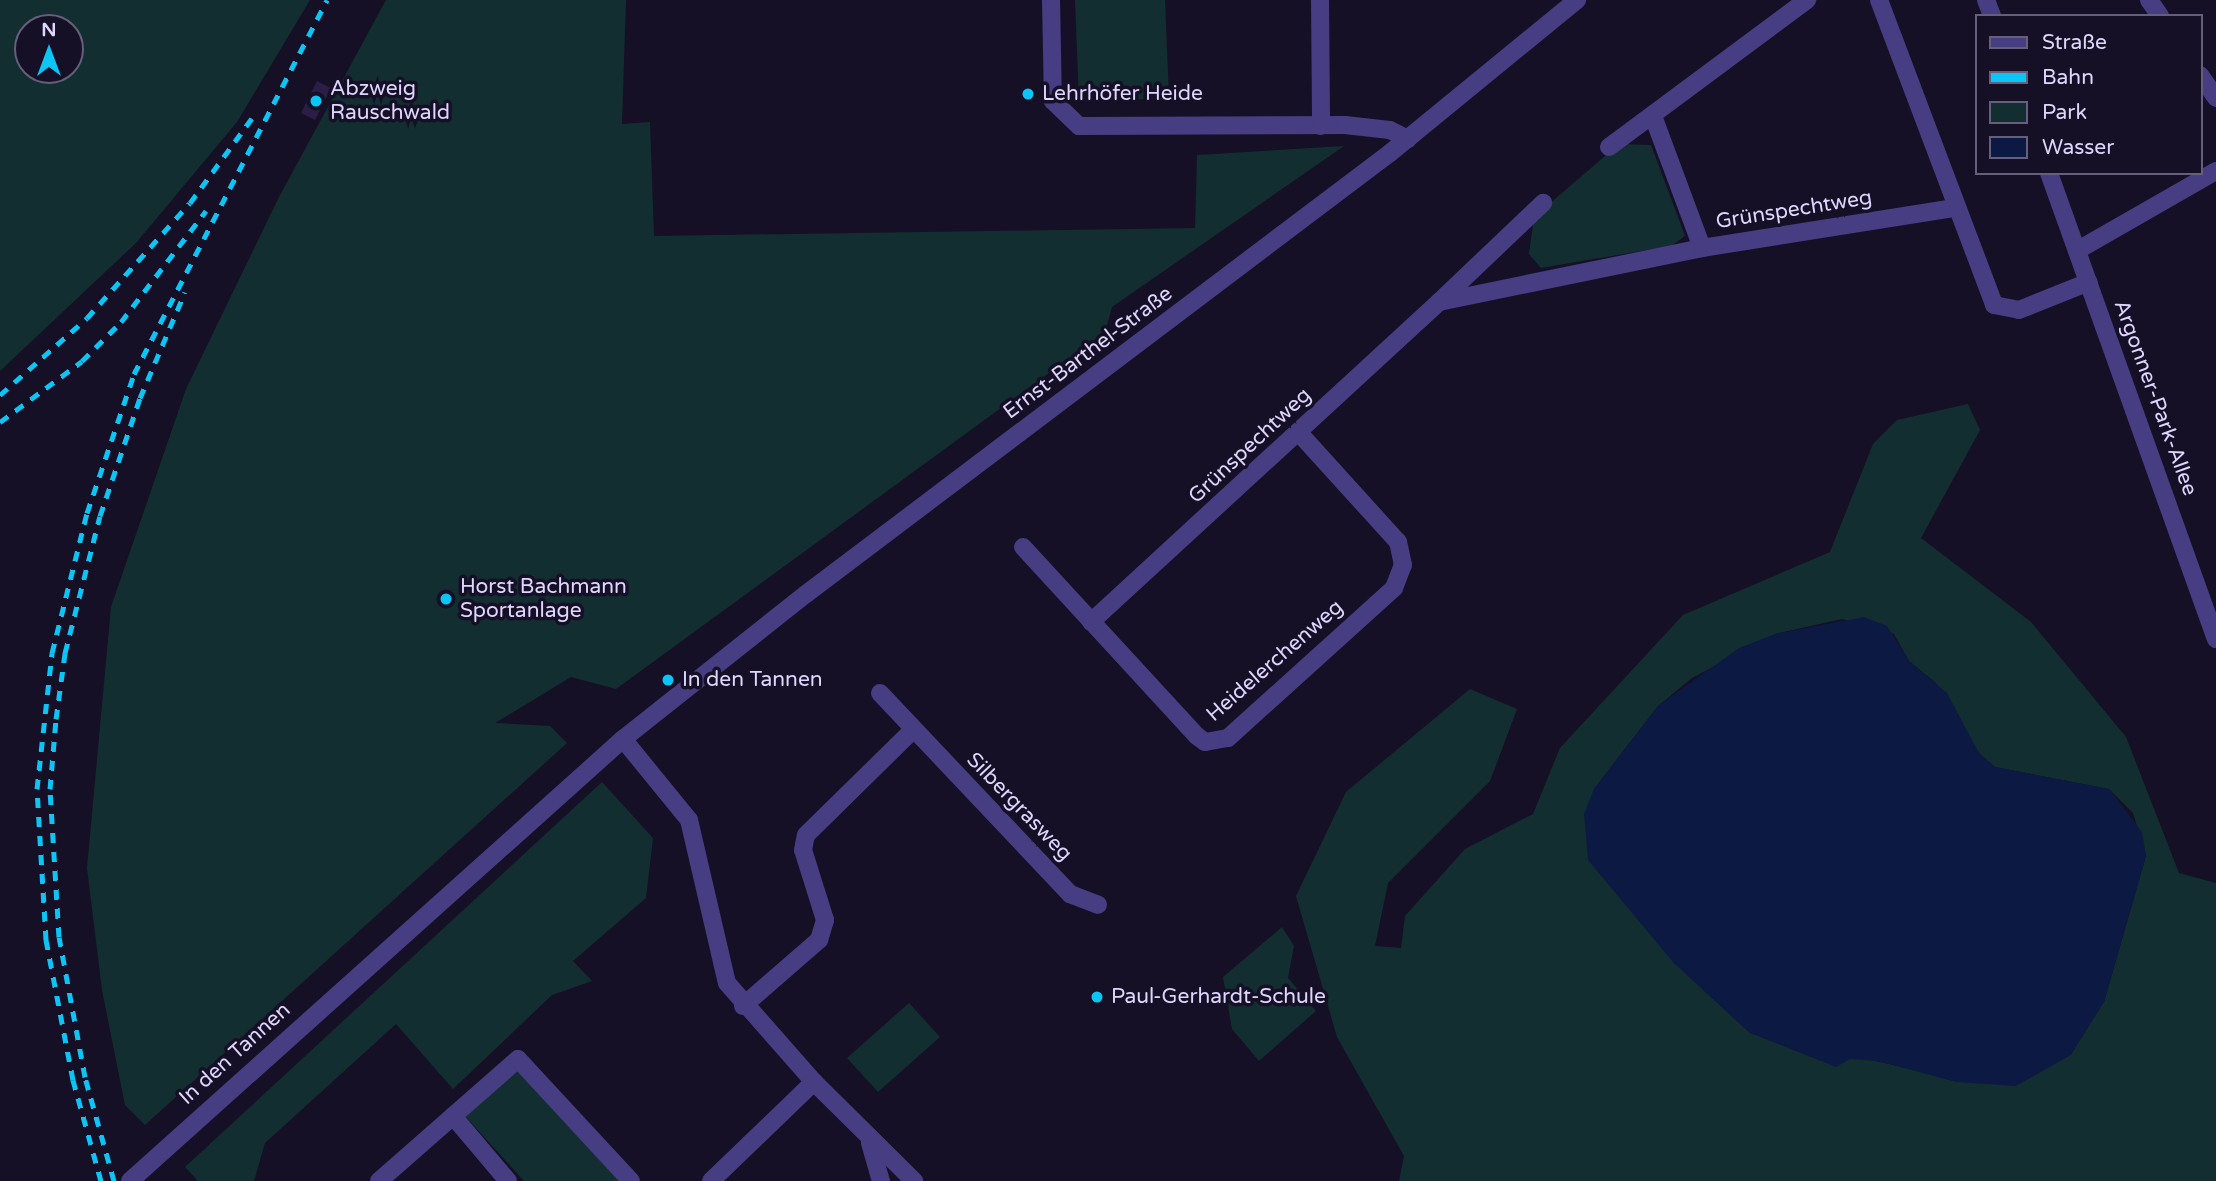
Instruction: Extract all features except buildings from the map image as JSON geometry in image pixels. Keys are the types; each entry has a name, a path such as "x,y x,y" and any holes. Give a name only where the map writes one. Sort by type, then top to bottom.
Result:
{"street":[{"path":"1051,0 1053,101 1079,126 1321,126 1390,130 1408,139"},
{"path":"1320,0 1321,126"},
{"name":"Ernst-Barthel-Straße","path":"623,739 806,594 1408,139 1577,0"},
{"path":"1609,146 1807,0"},
{"path":"1879,0 1987,291 2000,309 2019,310 2089,282"},
{"path":"2202,78 2216,98"},
{"path":"1653,116 1702,247"},
{"path":"2078,250 2216,171"},
{"name":"Argonner-Park-Allee","path":"2050,175 2216,639"},
{"name":"Grünspechtweg","path":"1091,622 1299,433 1544,203"},
{"name":"Grünspechtweg","path":"1438,302 1702,247 1955,208"},
{"name":"Heidelerchenweg","path":"1023,547 1197,736 1217,741 1228,738 1384,597 1403,565 1398,542 1299,433"},
{"name":"Silbergrasweg","path":"880,693 1070,894 1098,905"},
{"path":"743,1006 819,940 825,920 803,850 806,835 913,730"},
{"path":"623,739 689,820 720,966 743,1006 867,1137 914,1181"},
{"name":"In den Tannen","path":"130,1181 623,739"},
{"path":"379,1181 519,1059 631,1181"},
{"path":"710,1181 814,1082"},
{"path":"453,1116 508,1181"},
{"path":"867,1137 881,1181"}],"green space":[{"path":"0,0 310,0 237,122 136,243 0,371"},
{"path":"386,0 626,0 622,124 650,122 654,236 1195,228 1197,155 1344,146 1112,307 1105,332 616,689 571,677 495,723 550,726 567,743 145,1125 125,1105 102,990 87,868 111,607 186,389 279,197"},
{"path":"1075,0 1165,0 1169,98 1079,102"},
{"path":"1619,144 1651,145 1685,236 1671,246 1541,268 1529,254 1534,217"},
{"path":"1968,404 1980,430 1921,538 2031,622 2126,737 2179,873 2216,883 2216,1181 1399,1181 1404,1156 1337,1037 1296,896 1346,792 1470,689 1517,709 1490,781 1388,883 1375,946 1401,948 1405,916 1465,849 1533,814 1560,748 1683,615 1830,552 1873,444 1897,420","holes":["1842,619 1894,634 1909,661 1936,683 1979,753 1995,767 2109,789 2133,813 2146,856 2104,1002 1911,1069 1750,1033 1673,962 1594,789 1658,706 1692,678 1775,634"]},
{"path":"602,782 653,838 646,898 573,961 592,981 552,995 453,1089 396,1024 265,1143 254,1181 198,1181 185,1167"},
{"path":"1282,927 1294,946 1288,978 1316,1011 1259,1061 1232,1029 1223,977"},
{"path":"909,1003 940,1037 878,1092 847,1058"},
{"path":"522,1065 625,1181 524,1181 465,1116"}],"water":[{"path":"1864,617 1887,626 1909,661 1947,693 1979,753 1995,767 2109,789 2142,832 2146,856 2104,1002 2071,1055 2016,1086 1956,1082 1878,1061 1850,1059 1836,1067 1750,1033 1673,962 1588,860 1584,814 1594,789 1658,706 1739,648 1775,634"}],"railway":[{"path":"101,1181 73,1080 46,940 37,789 52,653 87,513 134,374 327,0"},
{"path":"0,395 87,318 190,203 252,118"},
{"path":"0,422 82,361 121,322 206,211"},
{"path":"114,1181 85,1077 59,937 50,789 65,653 100,516 140,398 185,292"}],"place":[{"name":"Lehrhöfer Heide","path":"1028,94"},
{"name":"Abzweig Rauschwald","path":"316,101"},
{"name":"Horst Bachmann Sportanlage","path":"446,599"},
{"name":"In den Tannen","path":"668,680"},
{"name":"Paul-Gerhardt-Schule","path":"1097,997"}]}
